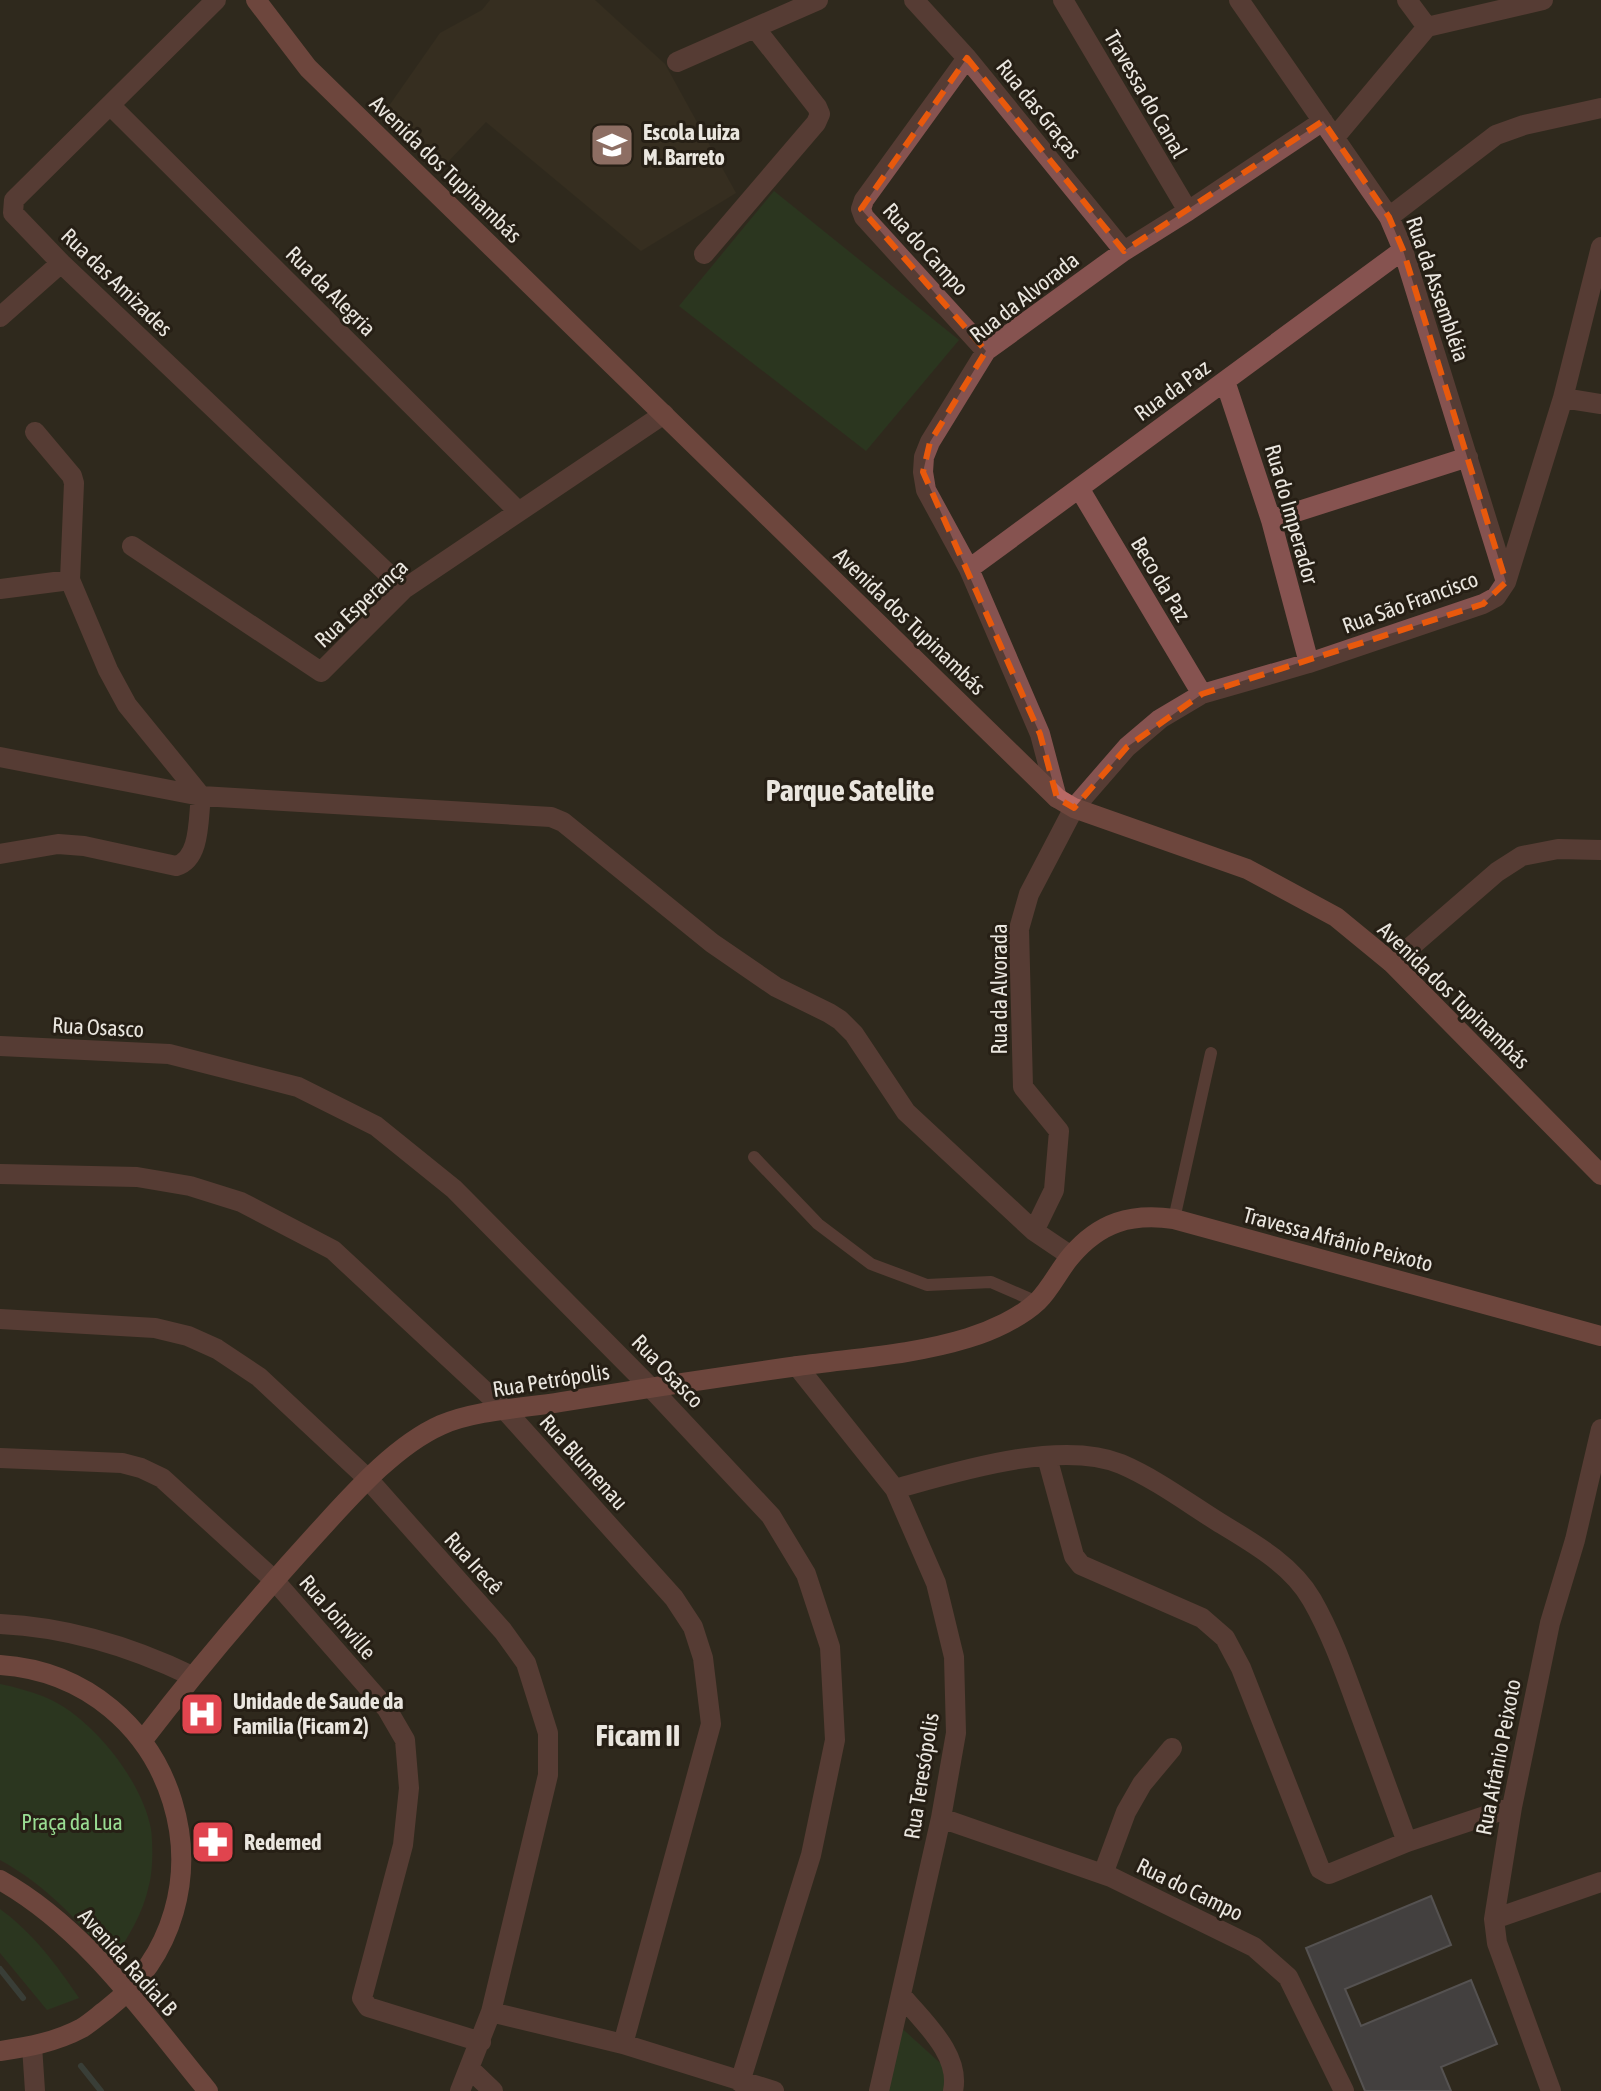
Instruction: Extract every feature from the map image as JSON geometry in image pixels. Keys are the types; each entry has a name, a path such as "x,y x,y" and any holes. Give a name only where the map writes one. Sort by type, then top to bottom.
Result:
{"street":[{"name":"Rua das Amizades","path":"216,0 14,200 13,213 61,263 404,589"},
{"name":"Avenida dos Tupinambás","path":"256,0 308,68 1027,769 1066,803 1247,869 1336,917 1392,963 1601,1175"},
{"path":"677,62 818,0"},
{"name":"Rua das Graças","path":"914,0 967,58 1124,251"},
{"name":"Travessa do Canal","path":"1063,0 1188,211"},
{"name":"Rua da Assembléia","path":"1239,0 1389,217 1403,250 1506,582"},
{"path":"1407,0 1427,27 1543,0"},
{"name":"Rua da Alvorada","path":"1034,1231 1054,1190 1059,1131 1023,1087 1019,929 1029,894 1066,803 1040,734 969,569 926,490 924,457 986,351 1124,251 1329,129 1427,27"},
{"path":"704,254 816,123 820,114 755,28"},
{"name":"Rua do Campo","path":"967,58 864,200 861,209 864,217 986,351"},
{"name":"Rua da Alegria","path":"111,106 518,511"},
{"path":"1389,217 1496,135 1524,125 1601,108"},
{"name":"Rua São Francisco","path":"1066,803 1160,719 1202,694 1309,663 1496,597 1506,582 1563,398 1601,247"},
{"name":"Rua da Paz","path":"969,569 1403,250"},
{"path":"0,317 61,263"},
{"name":"Rua do Imperador","path":"1225,381 1271,520 1309,663"},
{"path":"1563,398 1601,404"},
{"name":"Rua Esperança","path":"132,546 321,672 404,589 664,414"},
{"path":"0,854 58,844 84,846 181,865 193,852 201,796 127,705 108,670 70,580 72,476 35,432"},
{"path":"1271,520 1468,457"},
{"name":"Beco da Paz","path":"1079,488 1202,694"},
{"path":"0,589 70,580"},
{"path":"1027,769 1040,734"},
{"path":"0,757 201,796 533,815 563,822 712,943 776,987 840,1020 854,1034 906,1112 1034,1231 1071,1256"},
{"path":"1392,963 1497,872 1522,856 1558,849 1601,850"},
{"path":"0,1046 0,1056"},
{"name":"Rua Osasco","path":"0,1046 169,1054 298,1087 376,1126 454,1189 651,1388 771,1516 806,1574 830,1647 835,1740 811,1855 740,2082"},
{"name":"Rua Blumenau","path":"0,1174 137,1177 190,1186 241,1202 333,1250 506,1411 674,1598 693,1627 703,1658 711,1724 623,2044"},
{"name":"Travessa Afrânio Peixoto","path":"1071,1256 1093,1235 1115,1223 1134,1217 1174,1219 1601,1336"},
{"name":"Rua Petrópolis","path":"143,1740 192,1676 274,1580 367,1478 423,1435 443,1424 651,1388 921,1350 970,1338 1010,1320 1037,1302 1071,1256"},
{"name":"Rua Irecê","path":"0,1319 155,1328 188,1336 217,1349 259,1377 367,1478 503,1631 526,1663 548,1733 548,1775 491,2012 460,2091"},
{"name":"Rua Teresópolis","path":"797,1366 895,1489 936,1583 954,1657 956,1733 941,1818 879,2091"},
{"name":"Rua Afrânio Peixoto","path":"1551,2091 1497,1943 1494,1919 1512,1807 1550,1623 1575,1540 1601,1429"},
{"path":"895,1489 983,1465 1047,1457 1094,1456 1120,1464 1211,1517 1280,1563 1310,1597 1336,1648 1407,1842"},
{"path":"1047,1457 1074,1556 1081,1565 1202,1618 1225,1638 1241,1668 1320,1869 1329,1874 1407,1842 1512,1807"},
{"name":"Rua Joinville","path":"0,1458 122,1463 162,1478 274,1580 387,1709 405,1740 409,1788 403,1845 362,1998 368,2007 481,2042"},
{"path":"0,1624 104,1641 152,1656 192,1676"},
{"path":"0,1665 25,1667 70,1681 110,1706 143,1740 166,1779 179,1823 182,1869 174,1914 155,1956 127,1993 82,2028 32,2046 0,2051"},
{"path":"1103,1874 1126,1812 1142,1784 1172,1748"},
{"name":"Rua do Campo","path":"941,1818 1103,1874 1254,1947 1288,1977 1344,2091"},
{"name":"Avenida Radial B","path":"0,1880 28,1896 65,1925 127,1993 208,2091"},
{"path":"1494,1919 1601,1882"},
{"path":"902,1996 950,2057 954,2070 953,2091"},
{"path":"491,2012 623,2044 774,2091"},
{"path":"32,2046 35,2091"},
{"path":"469,2068 493,2091"}],"lane":[{"path":"1174,1219 1211,1053"},
{"path":"754,1157 818,1224 871,1264 927,1285 991,1282 1037,1302"}],"highlighted area":[{"path":"967,58 1124,251 1323,121 1389,217 1403,250 1506,582 1483,604 1202,694 1127,747 1074,808 1057,798 1040,734 923,472 930,442 986,351 861,209"}],"shaded area":[{"name":"Escola Luiza M. Barreto","path":"490,0 595,0 665,64 736,193 641,251 486,122 441,169 384,113 440,33 482,10"}],"green space":[{"path":"774,191 959,340 866,451 679,306"},
{"name":"Praça da Lua","path":"0,1684 47,1698 81,1720 113,1753 146,1810 152,1842 149,1885 139,1916 112,1962 61,1905 0,1860"},
{"path":"0,1909 43,1950 79,1998 47,2010 0,1953"},
{"path":"896,2023 948,2070 949,2091 881,2091"}],"building":[{"path":"1431,1896 1451,1945 1345,1989 1361,2026 1471,1980 1497,2044 1441,2067 1451,2091 1365,2091 1306,1948"}],"waterway":[{"path":"0,1969 23,1998"},
{"path":"81,2066 101,2091"}],"place":[{"name":"Escola Luiza M. Barreto","path":"612,145"},
{"name":"Unidade de Saude da Familia (Ficam 2)","path":"202,1714"},
{"name":"Redemed","path":"213,1842"}],"district":[{"name":"Parque Satelite","path":"850,791"},
{"name":"Ficam II","path":"638,1736"}]}
